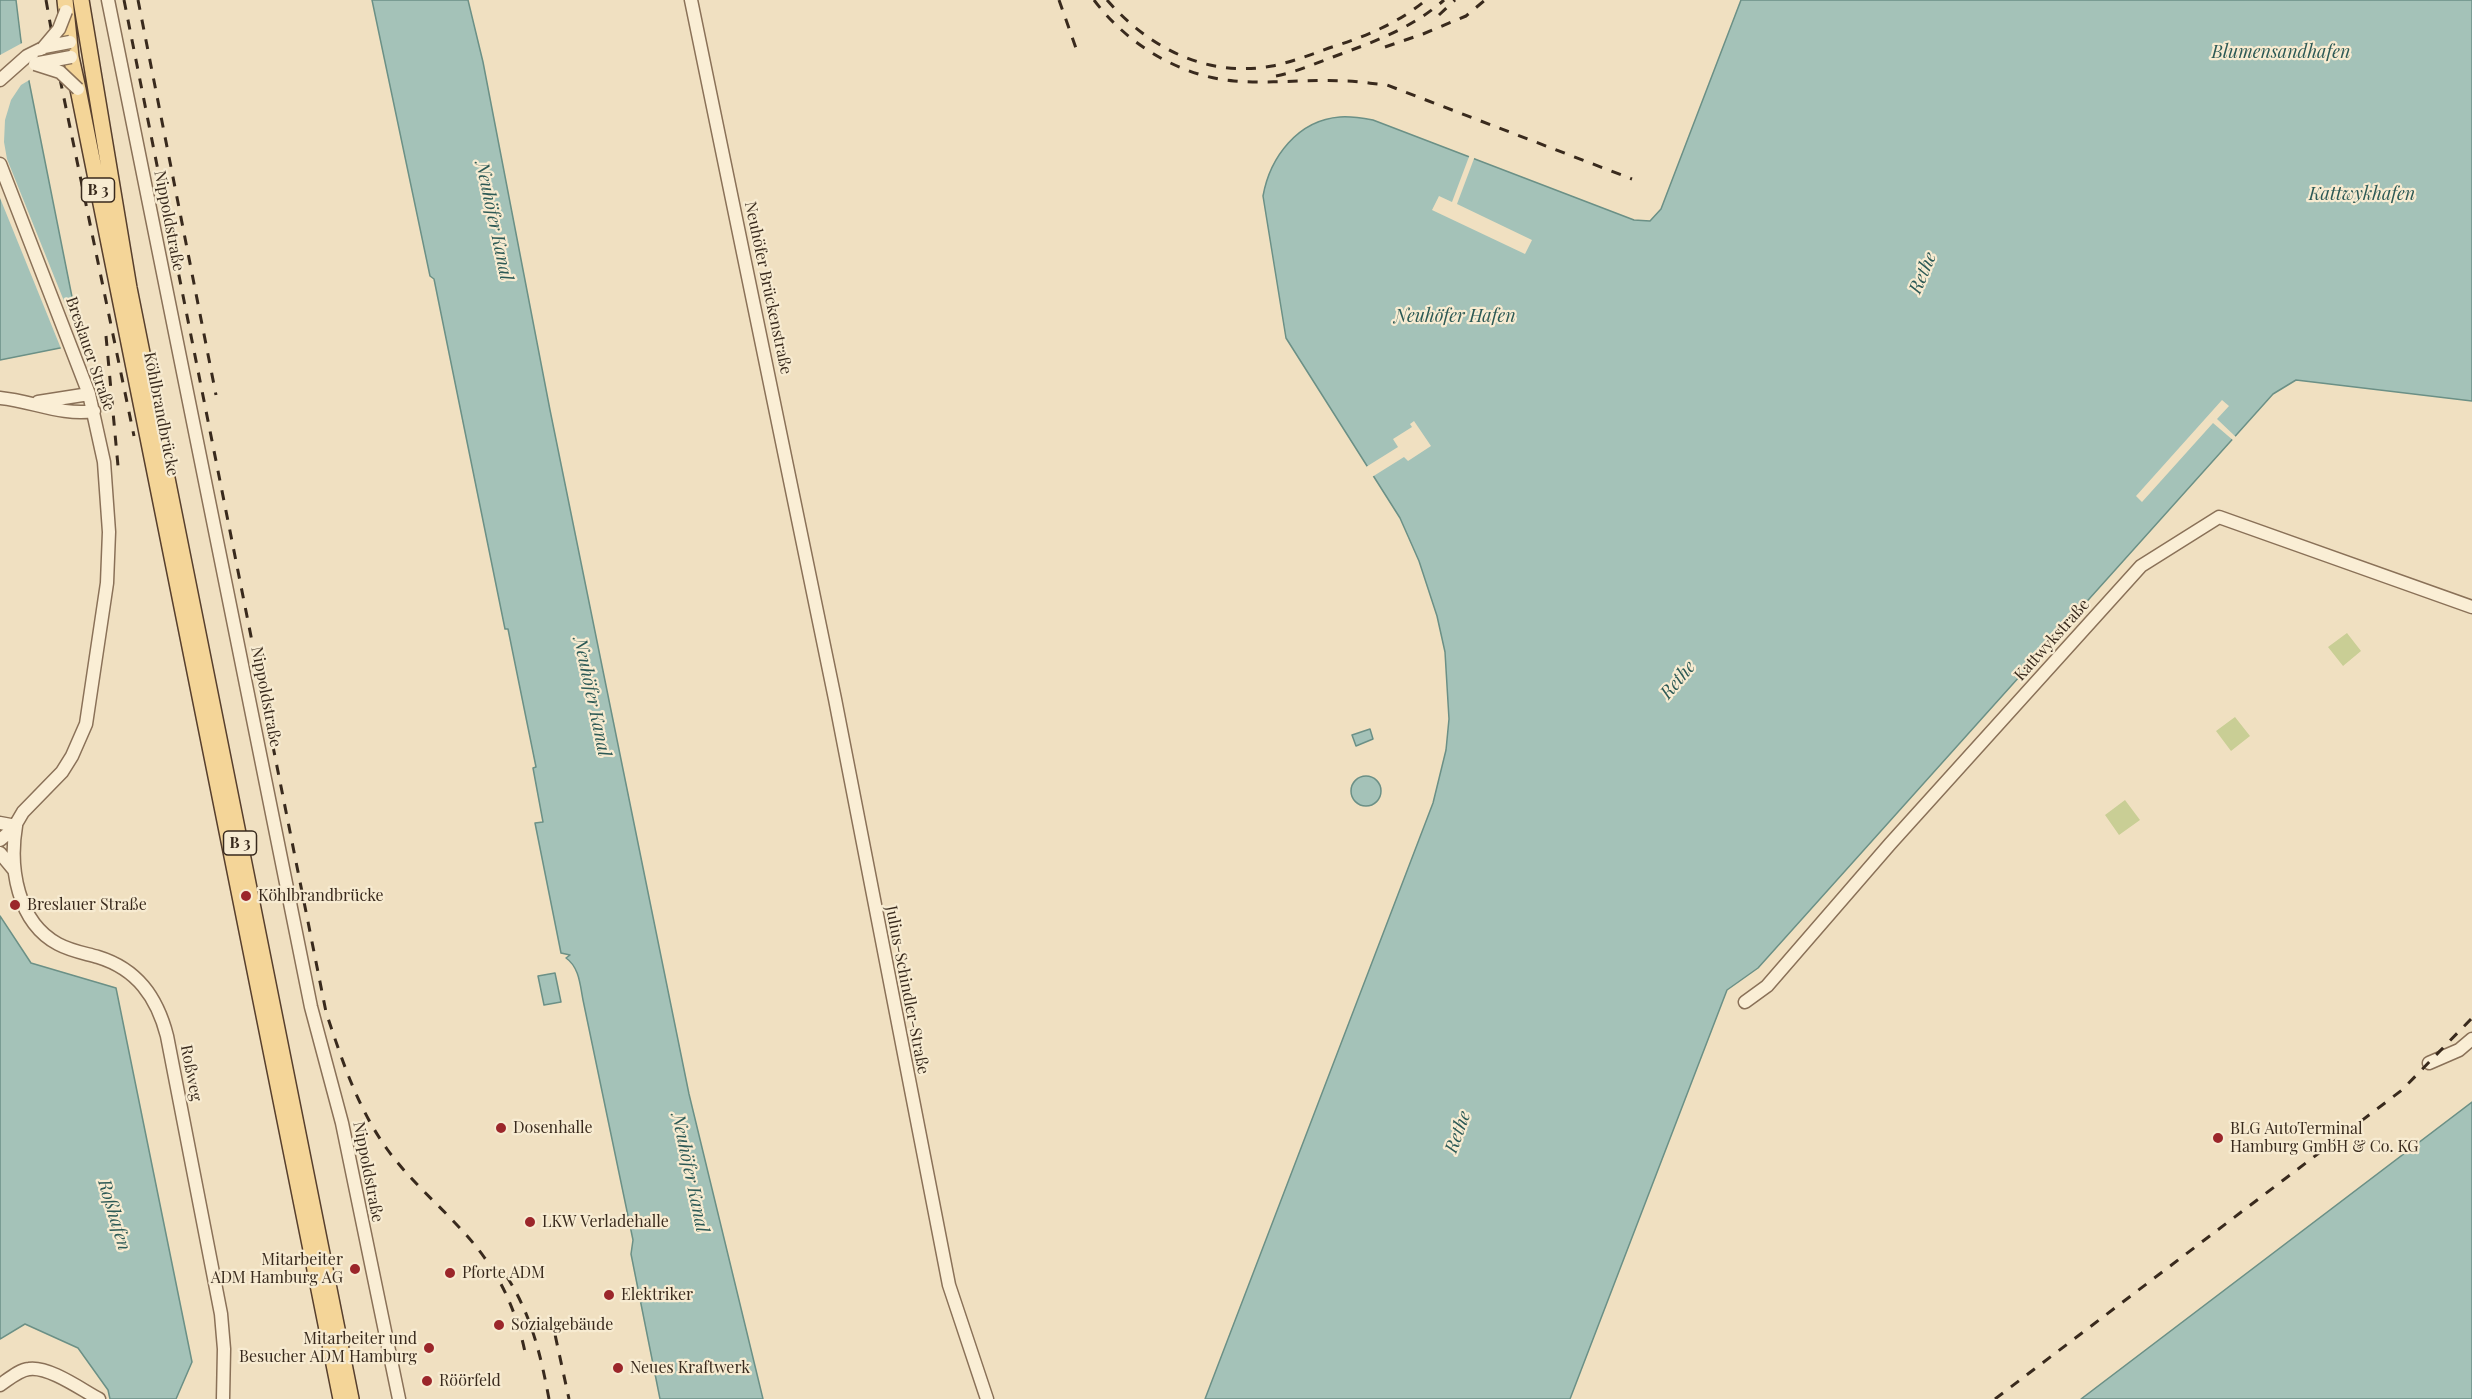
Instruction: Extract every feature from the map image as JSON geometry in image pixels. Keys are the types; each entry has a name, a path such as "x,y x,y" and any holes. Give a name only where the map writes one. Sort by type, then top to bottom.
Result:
{"main road":[{"name":"Köhlbrandbrücke","path":"81,0 140,342 351,1399"},
{"name":"Köhlbrandbrücke","path":"66,5 78,89 340,1399"}],"street":[{"name":"Nippoldstraße","path":"108,0 306,984 342,1123 399,1399"},
{"name":"Neuhöfer Brückenstraße","path":"691,0 811,582"},
{"path":"4,76 27,56 43,48 59,29 66,5"},
{"path":"4,76 71,50 89,47"},
{"path":"43,48 71,50"},
{"path":"35,64 60,72 78,89"},
{"name":"Breslauer Straße","path":"0,164 80,367 94,411 106,478 109,541 107,583 98,632 89,714 78,744 62,772 22,812 16,826 0,840"},
{"path":"34,403 89,394"},
{"path":"0,398 34,403 63,412 94,411"},
{"name":"Kattwykstraße","path":"1745,1002 1767,986 1890,844 2141,566 2219,517 2472,607"},
{"name":"Julius-Schindler-Straße","path":"811,582 949,1285 987,1399"},
{"path":"0,824 16,826"},
{"name":"Roßweg","path":"16,826 14,870 22,901 38,928 51,940 67,949 97,957 124,969 144,985 160,1013 167,1036 221,1314 224,1349 223,1399"},
{"path":"0,853 14,870"},
{"path":"2429,1064 2453,1054 2472,1039"},
{"path":"0,1384 19,1372 37,1369 99,1399"}],"green space":[{"path":"2347,633 2361,651 2343,666 2328,647"},
{"path":"2235,717 2250,736 2231,751 2216,731"},
{"path":"2125,800 2140,820 2119,835 2105,815"}],"water":[{"path":"0,0 16,0 21,41 78,327 74,339 60,348 0,360"},
{"name":"Neuhöfer Kanal","path":"372,0 468,0 483,62 550,410 689,1094 763,1399 660,1399 631,1254 633,1240 580,982 574,966 566,958 570,955 561,953 535,823 543,822 533,768 536,767 508,629 505,629 434,279 430,276"},
{"path":"1741,0 2472,0 2472,401 2296,380 2273,394 1758,968 1727,990 1570,1399 1205,1399 1433,803 1446,750 1449,719 1445,652 1437,616 1419,561 1400,518 1286,338 1263,196 1272,168 1288,143 1311,125 1340,117 1356,117 1373,120 1634,220 1650,221 1661,209"},
{"path":"1370,729 1373,739 1356,746 1352,735"},
{"path":"1366,776 1372,777 1380,785 1380,797 1372,805 1366,806 1360,805 1352,797 1351,791 1352,785 1360,777"},
{"name":"Roßhafen","path":"0,916 31,963 116,988 192,1362 176,1399 110,1399 108,1390 78,1348 25,1324 0,1339"},
{"path":"555,973 561,1002 544,1005 538,976"},
{"path":"2472,1102 2472,1399 2081,1399"}],"pier":[{"path":"24,42 31,79 21,85 11,100 5,120 4,142 7,159 78,336 76,341 62,351 0,198 0,55"},
{"path":"1470,154 1475,156 1457,204 1532,240 1525,254 1432,210 1439,196 1452,202"},
{"path":"2222,400 2229,406 2217,419 2237,438 2234,441 2213,423 2142,502 2136,496"},
{"path":"1414,421 1431,446 1408,461 1404,457 1372,477 1366,467 1398,447 1393,439 1412,427 1410,424"}],"railway":[{"path":"46,0 60,79 134,436"},
{"path":"124,0 326,1012 351,1083 376,1133 398,1163 461,1229 492,1268 511,1305 526,1357"},
{"path":"138,0 216,395"},
{"path":"1059,0 1077,51"},
{"path":"1094,0 1107,16 1138,44 1174,65 1194,72 1234,81 1356,81 1387,85 1632,179"},
{"path":"1107,0 1141,32 1181,56 1225,68 1248,69 1287,62 1355,39 1392,23 1426,0"},
{"path":"1276,76 1305,68 1391,34 1418,19 1444,0"},
{"path":"1439,15 1455,0"},
{"path":"1385,47 1466,16 1485,0"},
{"path":"106,336 118,466"},
{"path":"1995,1399 2402,1090 2472,1018"},
{"path":"507,1277 529,1321 549,1399"},
{"path":"551,1316 569,1399"}],"place":[{"name":"Köhlbrandbrücke","path":"246,896"},
{"name":"Breslauer Straße","path":"15,905"},
{"name":"Dosenhalle","path":"501,1128"},
{"name":"BLG AutoTerminal Hamburg GmbH & Co. KG","path":"2218,1138"},
{"name":"LKW Verladehalle","path":"530,1222"},
{"name":"Mitarbeiter ADM Hamburg AG","path":"355,1269"},
{"name":"Pforte ADM","path":"450,1273"},
{"name":"Elektriker","path":"609,1295"},
{"name":"Sozialgebäude","path":"499,1325"},
{"name":"Mitarbeiter und Besucher ADM Hamburg","path":"429,1348"},
{"name":"Neues Kraftwerk","path":"618,1368"},
{"name":"Röörfeld","path":"427,1381"}],"water label":[{"name":"Blumensandhafen","path":"2281,52"},
{"name":"Kattwykhafen","path":"2362,194"},
{"name":"Rethe","path":"1923,273"},
{"name":"Neuhöfer Hafen","path":"1455,316"},
{"name":"Rethe","path":"1678,680"},
{"name":"Rethe","path":"1458,1132"}]}
